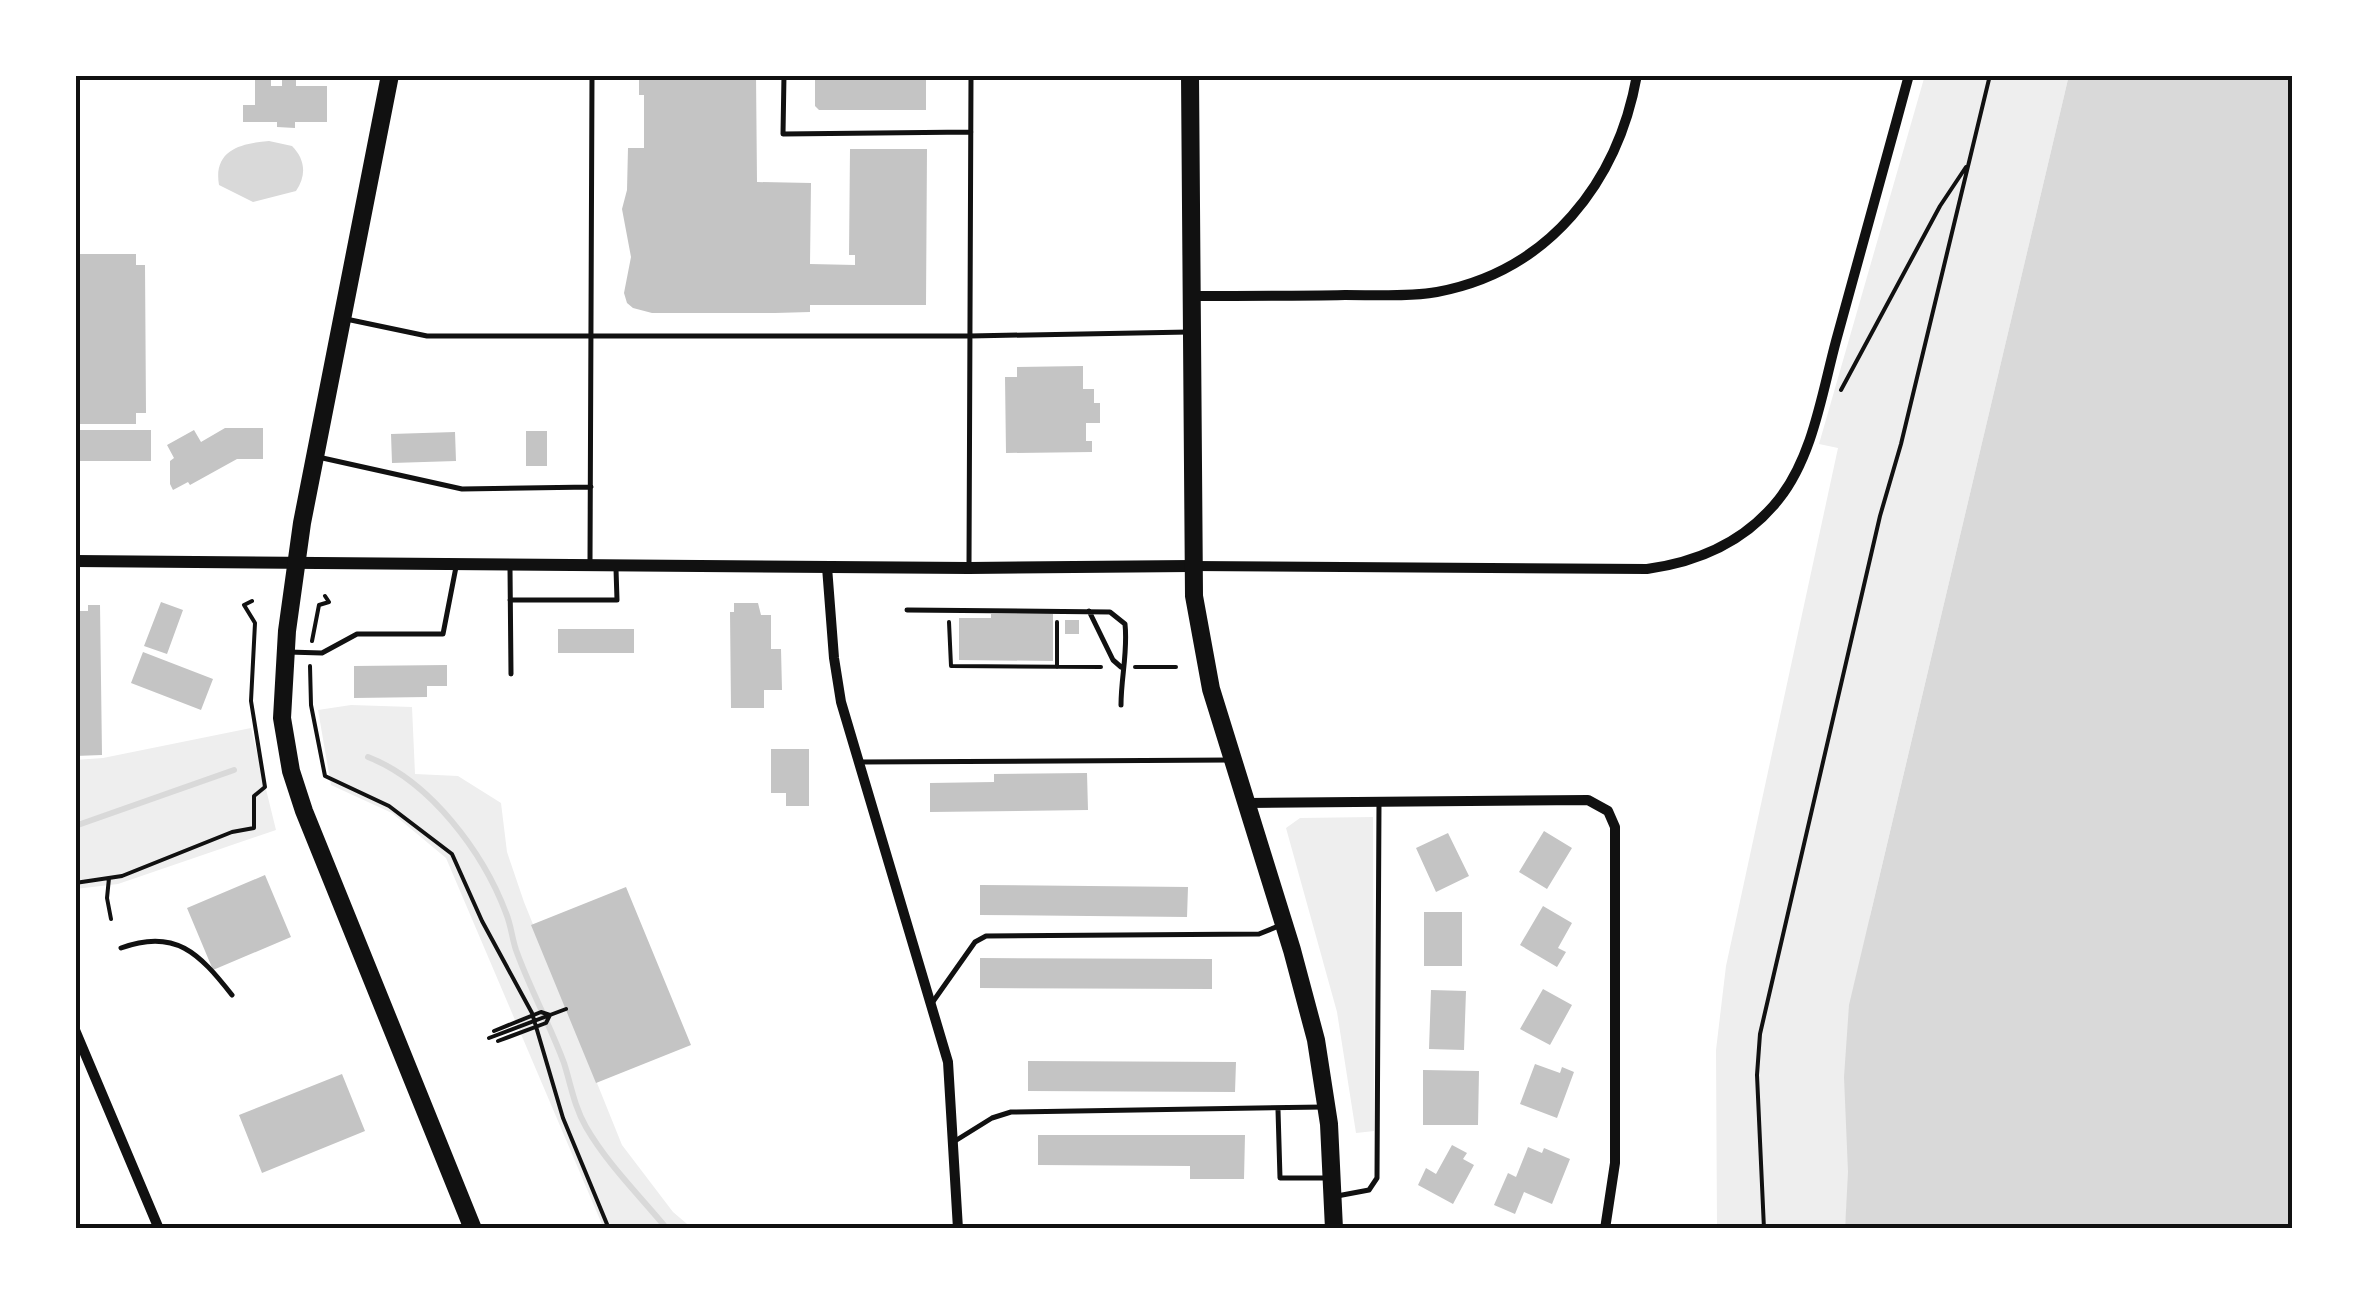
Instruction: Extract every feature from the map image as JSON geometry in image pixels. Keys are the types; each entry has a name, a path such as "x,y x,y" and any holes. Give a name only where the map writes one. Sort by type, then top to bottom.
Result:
{"main road":[{"path":"390,75 296,564 284,652 285,740 304,811 473,1229"},
{"path":"1190,75 1191,566 1204,660 1316,1040 1326,1107 1334,1229"}],"street":[{"path":"1190,296 1437,292 1508,267 1566,223 1590,196 1621,138 1637,75"},
{"path":"75,561 969,568 1647,569 1676,565 1710,554 1732,540 1779,499 1809,440 1909,75"},
{"path":"827,567 841,702 948,1062 958,1229"},
{"path":"1246,803 1588,800 1600,804 1613,818 1614,1163 1605,1229"},
{"path":"75,1030 159,1229"}],"lane":[{"path":"590,566 592,75"},
{"path":"784,75 784,134 971,132"},
{"path":"969,568 971,75"},
{"path":"344,318 427,336 1190,332"},
{"path":"317,457 462,489 591,487"},
{"path":"284,652 322,653 357,634 443,634 457,564"},
{"path":"510,565 511,674"},
{"path":"510,600 617,600 616,566"},
{"path":"907,610 1110,612 1125,624 1128,650 1121,667 1121,705"},
{"path":"1088,610 1113,660 1121,667"},
{"path":"857,762 1233,760"},
{"path":"1278,1110 1280,1178 1369,1190 1377,1178 1379,801"},
{"path":"931,1005 975,942 986,936 1259,934 1284,924"},
{"path":"121,948 153,938 170,941 188,950 232,995"},
{"path":"955,1141 992,1118 1011,1112 1326,1107"}],"path":[{"path":"1764,1229 1757,1075 1768,992 1880,516 1990,75"},
{"path":"1841,390 1940,206 1969,163"},
{"path":"325,596 330,602 319,604 310,653 311,705 325,776 389,806 452,854 482,921 532,1013 563,1118 609,1229"},
{"path":"75,883 137,871 232,832 254,828 254,796 264,787 251,701 255,622 244,605 252,601"},
{"path":"946,619 951,624 950,666 1108,667"},
{"path":"1057,621 1057,667"},
{"path":"1134,667 1176,667"},
{"path":"110,878 107,898 111,919"},
{"path":"489,1038 566,1009"},
{"path":"494,1031 542,1012 550,1015"},
{"path":"498,1041 546,1023 550,1015"}],"shaded area":[{"path":"1925,75 2069,75 1870,916 1845,1229 1717,1229 1716,1050 1726,966 1838,448 1819,444"},
{"path":"2069,75 2292,75 2292,1229 1845,1229 1848,1172 1844,1077 1849,1005"},
{"path":"269,141 292,146 300,156 303,173 296,191 253,202 219,185 218,173 225,156 239,147"},
{"path":"351,705 412,707 415,774 458,776 501,803 507,852 524,902 622,1145 673,1212 693,1229 604,1229 446,858 392,813 331,785 318,710"},
{"path":"251,728 276,830 118,884 75,889 75,760 103,758"},
{"path":"1373,817 1374,1131 1356,1133 1337,1012 1286,828 1300,818"}],"building":[{"path":"639,75 756,75 757,182 811,183 810,264 855,265 855,255 849,255 850,149 927,149 926,305 810,305 810,312 775,313 652,313 633,308 624,293 631,257 622,209 627,190 628,148 644,148 644,95 639,95"},
{"path":"815,75 926,75 926,110 819,110 815,106"},
{"path":"255,78 271,78 271,86 282,86 282,79 296,79 296,86 327,86 327,122 295,122 295,128 277,127 277,122 243,122 243,105 255,105"},
{"path":"75,254 136,254 136,265 145,265 146,413 136,413 136,424 75,424"},
{"path":"1083,366 1083,389 1094,389 1094,403 1100,403 1100,423 1086,423 1086,441 1092,441 1092,452 1006,453 1005,377 1017,377 1017,367"},
{"path":"225,428 263,428 263,459 237,459 173,490 170,461 174,458 167,445 194,430 201,442"},
{"path":"75,430 151,430 151,461 75,461"},
{"path":"526,431 547,431 547,466 526,466"},
{"path":"455,432 456,461 392,463 391,434"},
{"path":"161,602 183,610 167,654 144,646"},
{"path":"734,603 758,603 761,615 771,615 771,649 781,649 782,690 764,690 764,708 731,708 730,612 734,612"},
{"path":"88,605 100,605 102,755 75,756 75,611 88,611"},
{"path":"991,614 1053,614 1053,661 959,660 959,618 991,618"},
{"path":"1065,620 1079,620 1079,634 1065,634"},
{"path":"558,629 634,629 634,653 558,653"},
{"path":"143,652 213,679 201,710 131,683"},
{"path":"447,665 447,686 427,686 427,697 354,698 354,666"},
{"path":"771,749 809,749 809,806 786,806 786,793 771,793"},
{"path":"1087,773 1088,810 930,812 930,783 994,782 994,774"},
{"path":"1544,831 1572,848 1547,889 1519,872"},
{"path":"1448,833 1469,876 1436,892 1416,848"},
{"path":"265,875 291,937 213,970 187,908"},
{"path":"980,885 1188,887 1187,917 980,915"},
{"path":"626,887 691,1045 596,1083 531,925"},
{"path":"1543,906 1572,923 1558,948 1566,952 1557,967 1520,945"},
{"path":"1424,912 1462,912 1462,966 1424,966"},
{"path":"980,958 1212,959 1212,989 980,988"},
{"path":"1543,989 1572,1005 1550,1045 1520,1029"},
{"path":"1431,990 1466,991 1464,1050 1429,1049"},
{"path":"1028,1061 1236,1062 1235,1092 1028,1091"},
{"path":"1535,1064 1560,1073 1562,1067 1574,1072 1557,1118 1520,1104"},
{"path":"1423,1070 1479,1071 1478,1125 1423,1125"},
{"path":"342,1074 365,1131 262,1173 239,1115"},
{"path":"1038,1135 1245,1135 1244,1179 1190,1179 1190,1166 1038,1165"},
{"path":"1452,1145 1467,1153 1463,1159 1474,1165 1453,1204 1418,1185 1426,1168 1436,1174"},
{"path":"1528,1147 1542,1153 1544,1148 1570,1159 1552,1204 1524,1192 1515,1214 1494,1205 1508,1173 1516,1177"}],"waterway":[{"path":"368,757 412,783 469,843 506,913 516,950 564,1063 582,1119 604,1154 667,1229"},
{"path":"75,826 234,770"}]}
